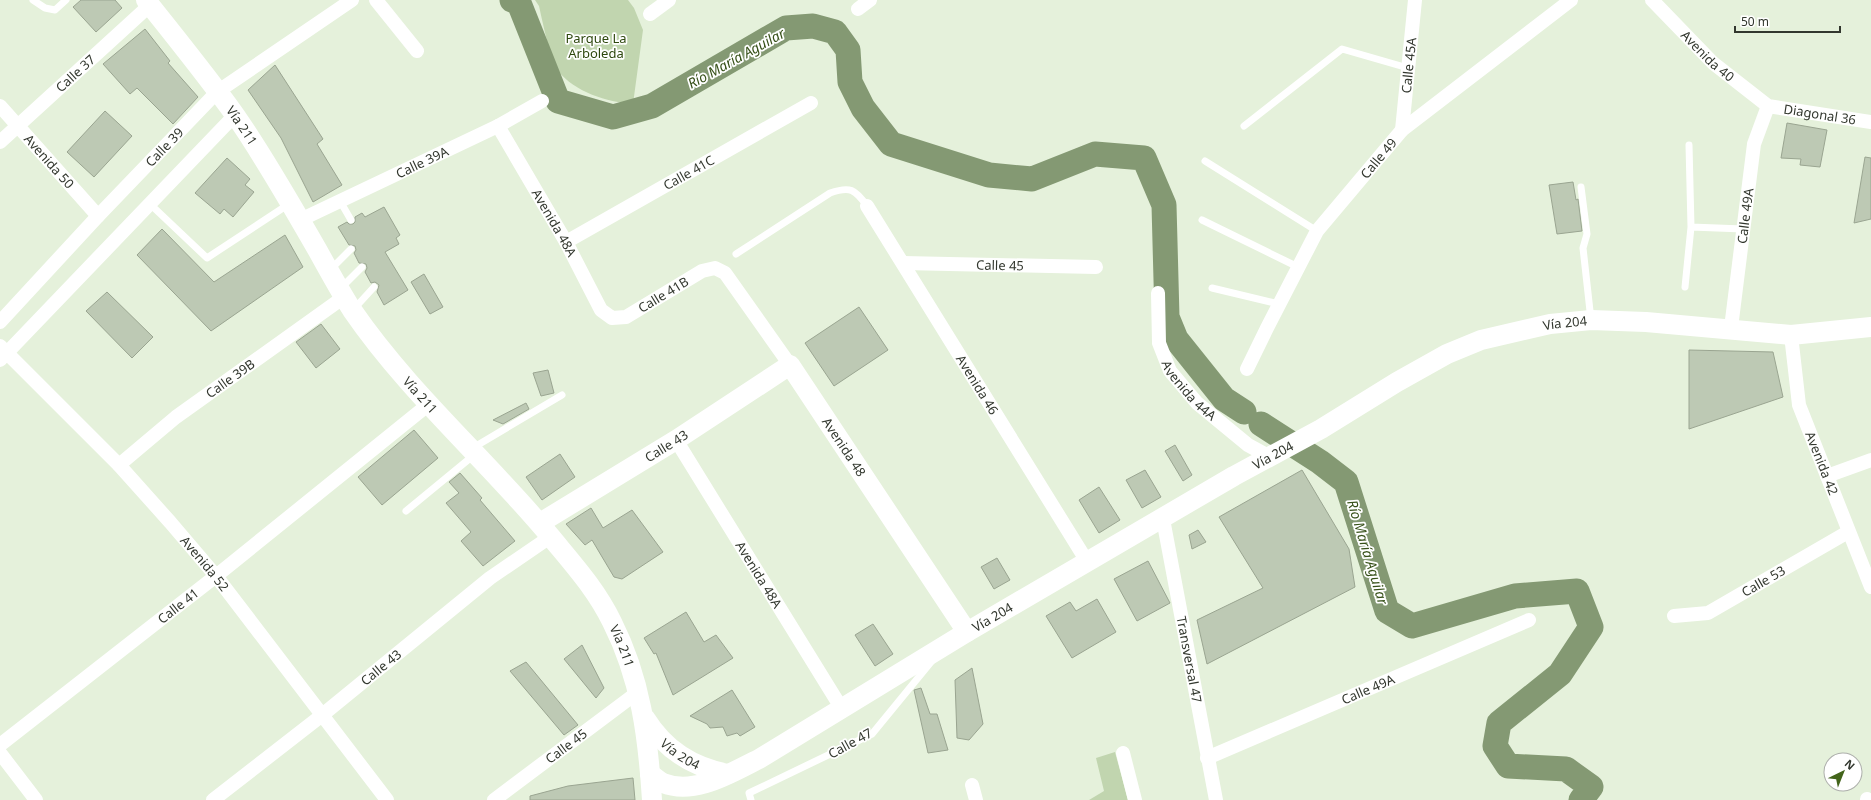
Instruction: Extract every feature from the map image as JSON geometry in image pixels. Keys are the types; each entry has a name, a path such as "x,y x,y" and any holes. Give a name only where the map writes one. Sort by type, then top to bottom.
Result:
{"main road":[{"name":"Vía 211","path":"148,3 235,115 300,220 346,299 380,345 429,404 474,451 545,530 577,567 599,597 624,648 638,692 644,716 652,800"},
{"name":"Vía 204","path":"650,774 663,782 677,786 694,786 728,774 789,742 945,645 1275,454 1321,429 1403,378 1447,354 1480,340 1550,324 1591,320 1731,328 1791,335 1871,327"},
{"name":"Calle 43","path":"545,530 676,440 790,365"},
{"name":"Avenida 48","path":"790,365 967,632"},
{"name":"Vía 204","path":"644,716 652,729 672,751 699,766 728,774"},
{"path":"697,800 728,774"}],"street":[{"name":"Calle 39","path":"0,322 98,216 217,92 352,0"},
{"path":"376,0 416,50"},
{"path":"650,14 669,0"},
{"path":"858,9 870,0"},
{"name":"Calle 45A","path":"1402,130 1415,0"},
{"name":"Calle 49","path":"1247,370 1317,231 1402,130 1571,0"},
{"name":"Avenida 40","path":"1652,0 1713,63 1768,106"},
{"name":"Calle 37","path":"0,142 148,3"},
{"name":"Calle 39A","path":"300,220 498,126 542,101"},
{"name":"Calle 41C","path":"566,242 811,103"},
{"name":"Avenida 50","path":"0,106 98,216"},
{"name":"Diagonal 36","path":"1768,106 1871,122"},
{"name":"Calle 49A","path":"1731,328 1754,144 1768,106"},
{"path":"2,353 150,204 235,115"},
{"name":"Avenida 48A","path":"498,126 566,242 601,310 612,318"},
{"name":"Avenida 46","path":"867,206 1088,563"},
{"name":"Calle 45","path":"903,262 1096,267"},
{"name":"Calle 41B","path":"612,318 626,317 702,271 715,268"},
{"name":"Avenida 48","path":"715,268 726,273 790,365"},
{"name":"Avenida 44A","path":"1158,294 1159,343 1170,371 1197,403 1248,445 1275,454"},
{"name":"Calle 39B","path":"119,465 176,417 346,299"},
{"name":"Avenida 42","path":"1791,335 1799,405 1848,532 1870,580"},
{"name":"Avenida 52","path":"2,353 119,465 148,496 216,576 321,716 387,800"},
{"name":"Calle 41","path":"0,745 216,576 429,404"},
{"name":"Avenida 48A","path":"676,440 842,709"},
{"path":"1827,476 1871,460"},
{"name":"Transversal 47","path":"1163,519 1216,800"},
{"name":"Calle 43","path":"213,800 321,716 490,578 545,530"},
{"name":"Calle 53","path":"1674,616 1708,613 1848,532"},
{"name":"Calle 49A","path":"1207,758 1529,620"},
{"name":"Calle 45","path":"494,800 638,692"},
{"path":"0,753 36,800"},
{"path":"1123,753 1135,800"},
{"path":"972,785 976,800"}],"lane":[{"path":"33,0 45,8 55,10 66,0"},
{"path":"1244,126 1342,49 1408,68"},
{"path":"1685,287 1691,227 1689,145"},
{"path":"1205,161 1317,231"},
{"path":"1581,187 1587,234 1583,248 1591,320"},
{"path":"736,254 830,193 847,188 856,192 867,206"},
{"path":"340,201 351,220"},
{"path":"150,204 207,258 289,204"},
{"path":"1202,220 1298,267"},
{"path":"1691,227 1743,229"},
{"path":"329,271 351,249"},
{"path":"346,299 362,267"},
{"path":"346,299 374,287"},
{"path":"1212,288 1279,304"},
{"path":"406,511 474,451 562,395"},
{"name":"Calle 47","path":"750,796 872,734 945,645"}],"green space":[{"name":"Parque La Arboleda","path":"535,0 628,0 634,8 643,30 633,104 613,101 592,95 573,85 558,71 555,66 544,30 539,6"},
{"path":"1115,752 1128,800 1089,800 1104,791 1096,758"}],"building":[{"path":"81,0 115,0 122,8 96,32 73,7"},
{"path":"145,29 170,61 168,63 198,97 173,124 137,88 130,94 103,64"},
{"path":"275,65 323,139 317,144 342,185 313,202 281,138 248,90"},
{"path":"105,111 132,136 94,177 67,152"},
{"path":"1787,123 1827,130 1820,167 1800,165 1801,159 1781,158"},
{"path":"1865,157 1871,158 1871,219 1854,223"},
{"path":"227,158 250,179 245,185 254,192 233,217 224,209 220,214 195,193"},
{"path":"1573,182 1576,200 1578,199 1582,231 1557,234 1549,185"},
{"path":"384,207 400,235 396,238 399,244 385,252 408,290 384,305 377,292 379,285 375,282 371,283 365,272 367,268 366,264 359,263 354,253 356,250 355,246 349,245 338,227 347,222 349,224 353,224 355,222 355,217 362,213 365,217"},
{"path":"162,229 214,282 285,235 303,267 211,331 137,255"},
{"path":"424,274 443,307 430,314 411,282"},
{"path":"107,292 153,337 132,358 86,311"},
{"path":"859,307 888,350 834,386 805,343"},
{"path":"321,324 340,349 316,368 296,342"},
{"path":"1689,350 1773,352 1783,397 1689,429"},
{"path":"548,370 554,393 541,396 533,373"},
{"path":"526,403 529,409 503,424 493,420"},
{"path":"414,430 438,458 382,505 358,477"},
{"path":"1175,445 1192,475 1183,481 1165,451"},
{"path":"560,454 575,477 542,500 526,477"},
{"path":"1145,470 1161,497 1142,508 1126,480"},
{"path":"1302,470 1349,549 1355,587 1207,664 1197,620 1263,588 1219,517"},
{"path":"460,473 482,498 480,500 515,541 483,566 461,541 471,532 446,503 459,493 449,482"},
{"path":"1099,487 1120,520 1099,533 1079,500"},
{"path":"591,508 603,528 632,510 663,552 622,579 614,577 592,540 585,545 566,524"},
{"path":"1198,530 1206,542 1192,549 1189,535"},
{"path":"997,558 1010,580 994,589 981,567"},
{"path":"1148,561 1170,603 1137,621 1114,579"},
{"path":"1097,599 1116,632 1072,658 1046,616 1070,602 1076,611"},
{"path":"686,612 704,642 716,635 733,658 673,695 656,653 654,654 644,638"},
{"path":"873,624 893,654 875,666 855,635"},
{"path":"582,645 604,688 596,698 564,659"},
{"path":"526,662 578,725 564,735 510,671"},
{"path":"972,668 983,724 969,740 957,738 955,680"},
{"path":"921,688 930,714 937,714 948,750 928,753 914,690"},
{"path":"732,690 755,727 740,736 737,733 727,736 723,727 710,728 707,724 690,716"},
{"path":"633,778 635,800 530,800 530,796 568,786"}],"waterway":[{"name":"Río María Aguilar","path":"512,0 519,3 558,101 613,117 652,106 786,28 813,26 835,32 848,50 850,82 863,108 891,144 989,175 1032,179 1095,154 1144,158 1164,205 1167,317 1176,339 1224,399 1244,412"},
{"name":"Río María Aguilar","path":"1261,424 1320,462 1346,482 1387,611 1412,626 1515,596 1577,591 1591,627 1560,674 1499,723 1495,746 1508,766 1566,769 1591,787 1581,800"}]}
